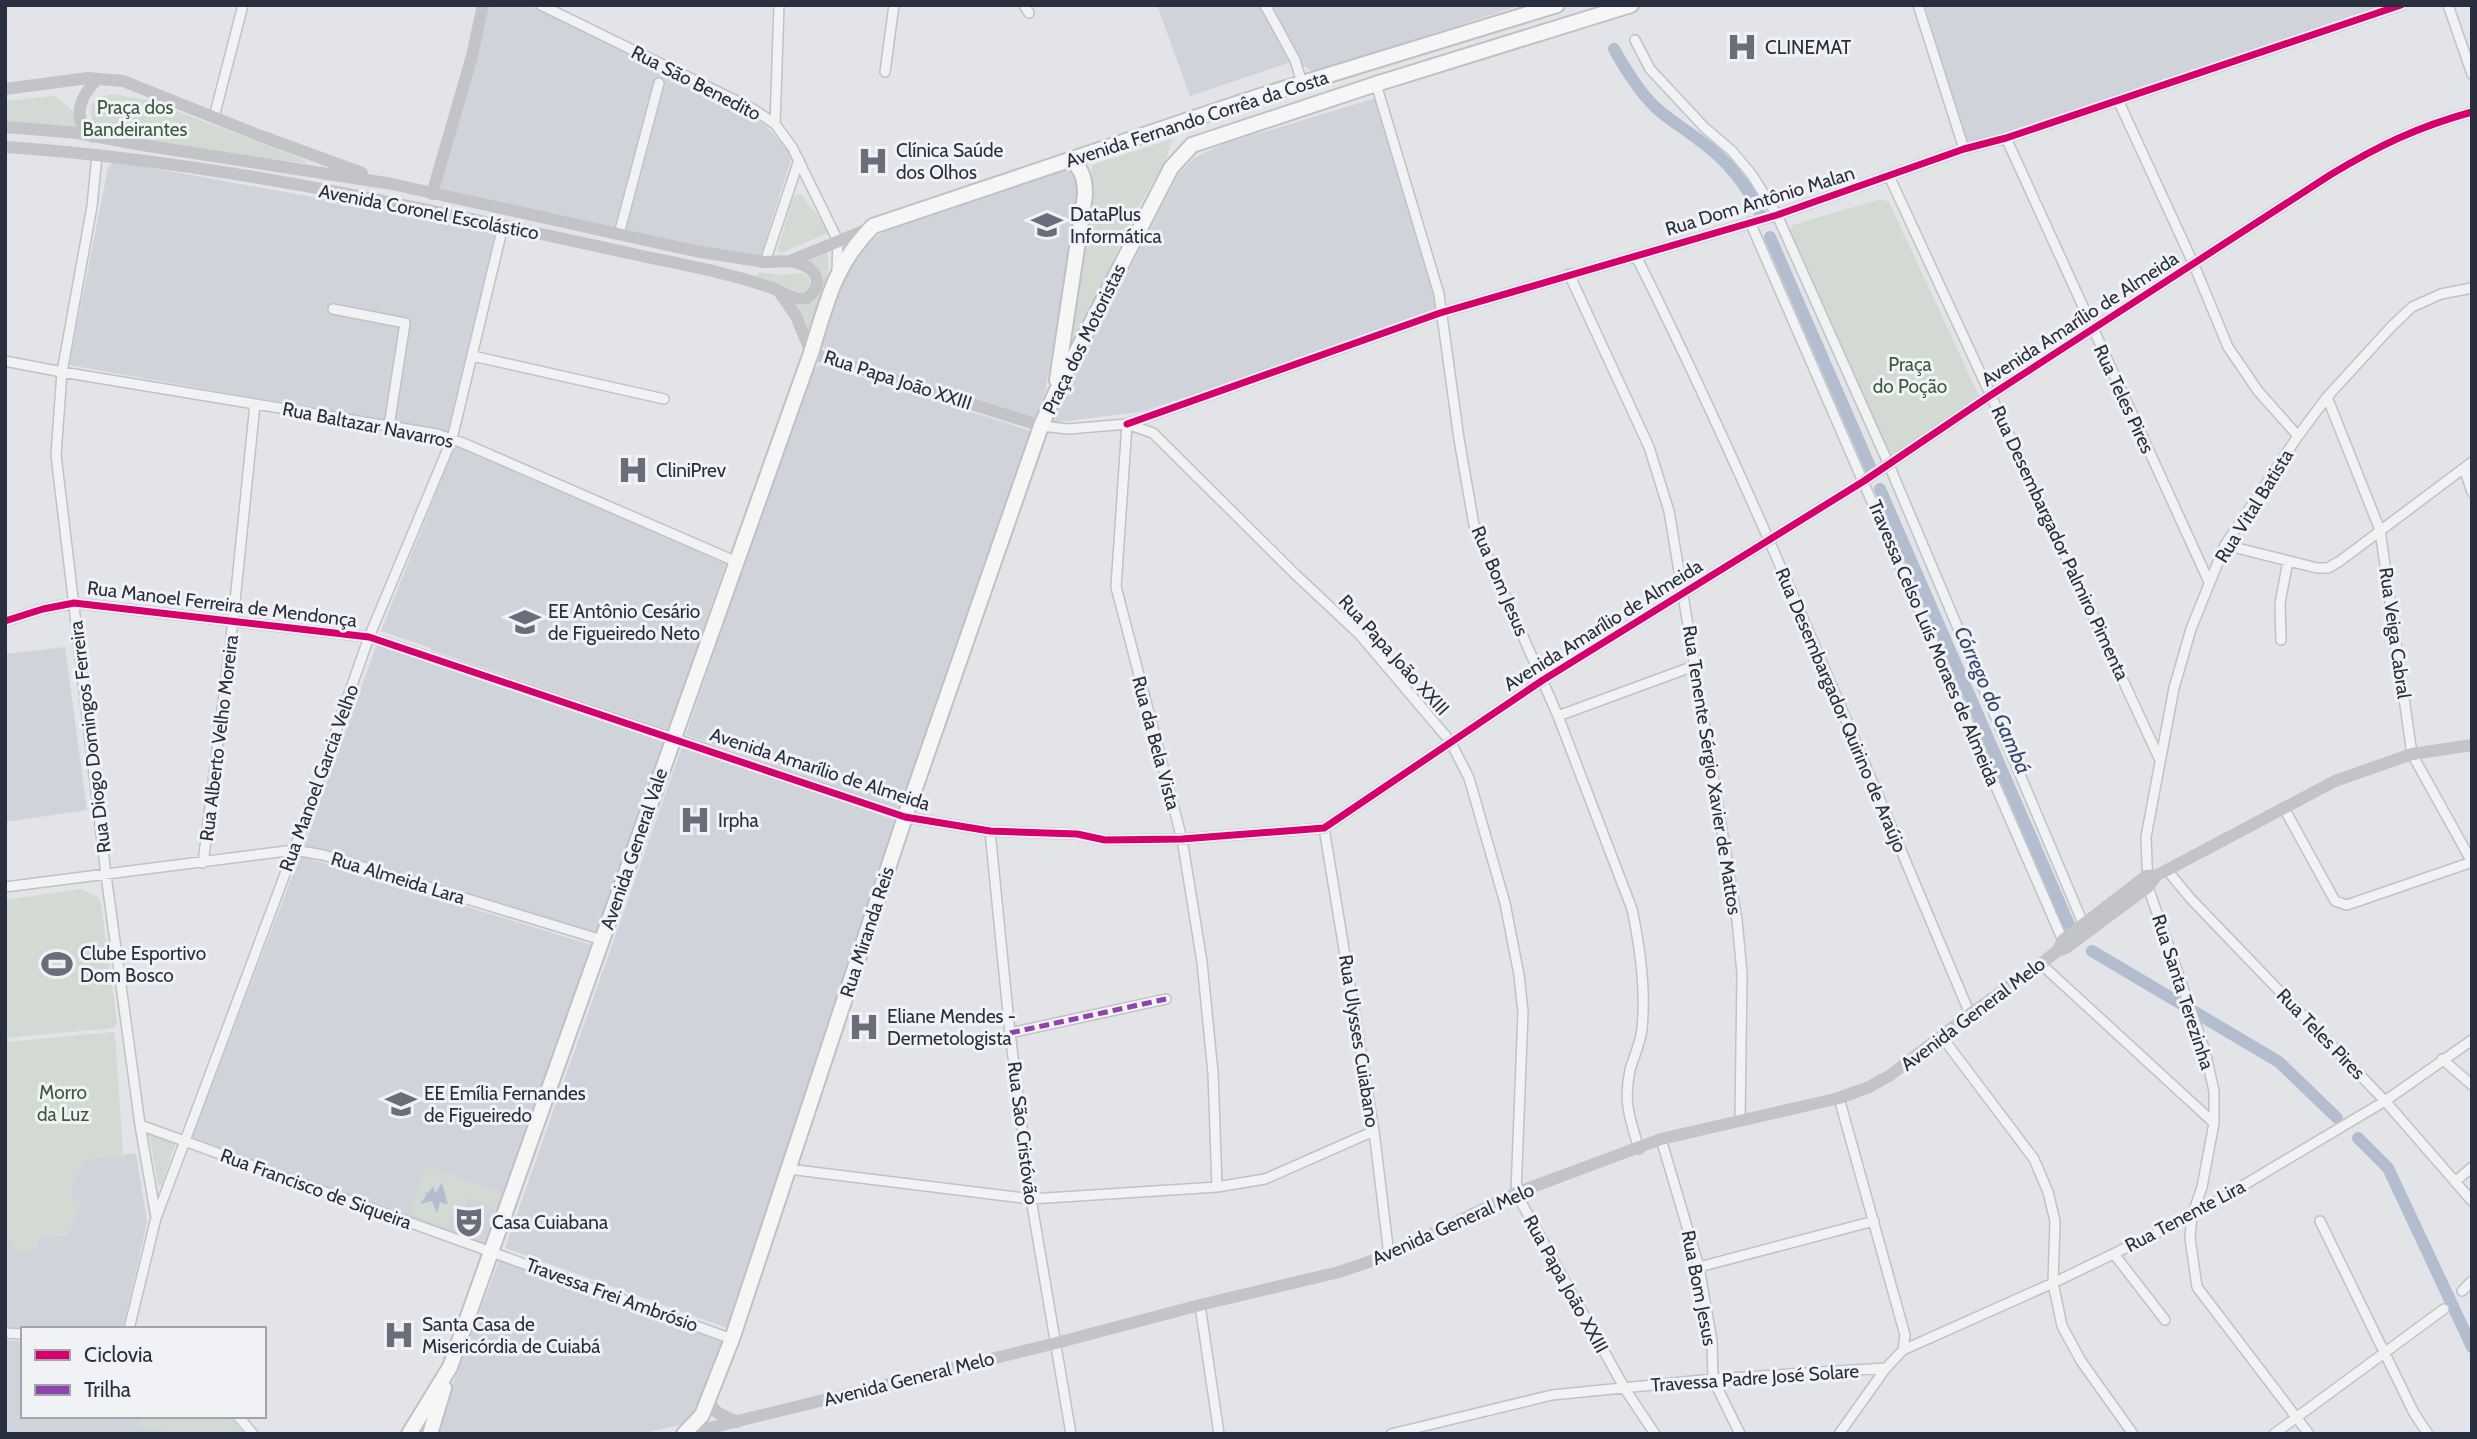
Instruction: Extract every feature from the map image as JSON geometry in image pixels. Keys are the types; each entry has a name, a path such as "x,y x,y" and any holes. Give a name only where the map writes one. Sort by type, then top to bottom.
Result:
{"main road":[{"path":"363,198 429,199 470,64 483,5"},
{"path":"1505,22 1531,5"},
{"name":"Avenida Fernando Corrêa da Costa","path":"838,241 873,226 1302,83 1558,5"},
{"name":"Avenida Fernando Corrêa da Costa","path":"1192,145 1376,84 1632,5"},
{"name":"Avenida Coronel Escolástico","path":"5,89 96,79 123,80 392,184"},
{"path":"96,79 81,99 78,111 84,134 103,155"},
{"name":"Avenida Amarílio de Almeida","path":"673,738 905,817 990,831 1077,834 1105,840 1182,839 1324,828 1543,680 1864,481 2092,329 2376,147 2437,122 2472,113"},
{"name":"Avenida Coronel Escolástico","path":"5,127 84,134 392,184 695,251 765,262 790,261 838,241"},
{"path":"84,134 133,158"},
{"name":"Praça dos Motoristas","path":"1041,426 1171,168 1192,145"},
{"name":"Avenida Coronel Escolástico","path":"5,147 133,158 363,198 749,280 794,298 802,299 811,295 816,289 816,278 811,268 790,261"},
{"path":"1056,392 1085,195 1085,180 1080,168 1072,160"},
{"name":"Avenida General Vale","path":"409,1434 450,1367 811,353 836,276 851,250 873,226"},
{"path":"777,290 796,316 811,353"},
{"name":"Rua Papa João XXIII","path":"811,353 1041,426"},
{"name":"Rua Miranda Reis","path":"685,1434 702,1415 732,1339 905,817 1041,426"},
{"name":"Avenida General Melo","path":"685,1434 1339,1272 1389,1255 1516,1193 1661,1139 1839,1098 1868,1087 1889,1076 2155,877 2335,782 2412,754 2472,745"},
{"path":"430,1434 450,1367"},
{"path":"707,1401 718,1413 738,1422"}],"street":[{"path":"214,117 243,5"},
{"name":"Rua São Benedito","path":"541,5 753,109 775,124 799,160 838,241 836,276"},
{"path":"775,124 779,5"},
{"path":"885,72 894,5"},
{"path":"1265,5 1295,60 1302,83"},
{"path":"1918,5 1964,149"},
{"name":"Rua Dom Antônio Malan","path":"1128,424 1440,313 1776,215 1964,149 2006,138 2401,5"},
{"path":"2448,5 2472,74"},
{"name":"Travessa Celso Luís Moraes de Almeida","path":"1635,40 1642,56 1659,79 1746,167 1776,215 1889,465 2085,928"},
{"path":"619,234 659,83"},
{"name":"Rua Bom Jesus","path":"1376,84 1438,294 1474,526 1558,716 1632,909 1639,940 1643,1007 1642,1031 1630,1071 1625,1105 1639,1149"},
{"path":"2118,100 2194,265 2228,347 2258,391 2298,436"},
{"name":"Rua Teles Pires","path":"2006,138 2209,582"},
{"name":"Rua Diogo Domingos Ferreira","path":"103,155 97,173 62,372 56,454 106,875 140,1125 156,1218"},
{"path":"765,262 799,160"},
{"name":"Rua Desembargador Palmiro Pimenta","path":"1889,176 2159,758"},
{"name":"Travessa Celso Luís Moraes de Almeida","path":"1750,222 1864,481 2062,946"},
{"name":"Rua Manoel Garcia Velho","path":"129,1327 156,1218 294,850 369,637 452,439 503,226"},
{"name":"Rua Desembargador Quirino de Araújo","path":"1636,256 1684,351 1769,540 1970,1014"},
{"name":"Rua Tenente Sérgio Xavier de Mattos","path":"1569,274 1649,447 1669,511 1737,920 1742,973 1740,1120"},
{"name":"Rua Vital Batista","path":"2155,877 2146,837 2159,758 2174,688 2191,629 2225,545 2327,397 2412,307 2441,294 2472,288"},
{"path":"333,309 405,324 389,426"},
{"path":"473,356 664,399"},
{"name":"Rua Baltazar Navarros","path":"5,360 452,439 737,562"},
{"name":"Rua Veiga Cabral","path":"2327,397 2380,530 2412,754 2472,862"},
{"name":"Rua Alberto Velho Moreira","path":"203,863 233,621 255,404"},
{"name":"Rua Papa João XXIII","path":"1041,426 1068,429 1128,424 1153,433 1360,635 1450,741 1473,790 1505,903 1519,975 1522,1012 1516,1193 1625,1389 1655,1434"},
{"name":"Rua da Bela Vista","path":"1128,424 1116,587 1182,839 1202,962 1213,1073 1217,1187"},
{"path":"2225,545 2318,568 2328,568 2468,465 2472,492"},
{"path":"2281,640 2280,603 2288,561"},
{"name":"Rua Manoel Ferreira de Mendonça","path":"5,621 74,603 369,637 673,738"},
{"path":"1558,716 1694,666"},
{"path":"2285,810 2335,901 2347,905 2472,862"},
{"name":"Rua Ulysses Cuiabano","path":"1324,828 1374,1130 1389,1255"},
{"name":"Rua São Cristóvão","path":"990,831 1010,1033 1031,1199 1071,1434"},
{"name":"Rua Almeida Lara","path":"5,887 294,850 334,858 602,940"},
{"name":"Rua Teles Pires","path":"2155,877 2190,898 2385,1101 2472,1201"},
{"name":"Rua Santa Terezinha","path":"2155,877 2158,912 2204,1051 2214,1091 2214,1123 2189,1238 2197,1287 2309,1434"},
{"path":"2041,964 2214,1123"},
{"path":"1010,1033 1166,999"},
{"path":"1942,1037 2034,1159 2048,1192 2055,1221 2053,1283 2062,1326 2074,1350 2133,1434"},
{"name":"Rua Tenente Lira","path":"1886,1368 1903,1350 2053,1283 2192,1216 2385,1101 2472,1040"},
{"path":"2442,1059 2472,1085"},
{"path":"1839,1098 1905,1335 1903,1350"},
{"name":"Rua Francisco de Siqueira","path":"140,1125 492,1252"},
{"path":"788,1169 1031,1199 1217,1187 1265,1179 1374,1130"},
{"name":"Rua Bom Jesus","path":"1661,1139 1699,1267 1712,1340 1713,1379 1740,1434"},
{"path":"2455,1182 2472,1167"},
{"path":"1699,1267 1874,1221"},
{"path":"2320,1221 2414,1413 2428,1434"},
{"name":"Travessa Frei Ambrósio","path":"492,1252 732,1339"},
{"path":"2114,1254 2165,1320"},
{"path":"2462,1291 2472,1281"},
{"path":"1200,1305 1219,1434"},
{"path":"2274,1434 2444,1309"},
{"path":"1839,1434 1886,1368"},
{"name":"Travessa Padre José Solare","path":"1391,1434 1552,1395 1713,1379 1886,1368"}],"shaded area":[{"path":"488,5 527,5 726,101 765,125 788,150 791,159 761,255 699,246 438,189"},
{"path":"1157,5 1261,5 1291,62 1190,96"},
{"path":"1272,5 1521,5 1312,71 1300,64"},
{"path":"1925,5 2389,5 1965,150"},
{"path":"1376,98 1442,312 1139,412 1051,423 1179,173 1194,158 1221,145"},
{"path":"113,161 496,230 449,432 69,365 108,168"},
{"path":"1072,166 1081,171 1077,217 1045,392 1034,421 824,349 821,343 842,278 860,250 893,224"},
{"path":"822,364 1031,431 904,812 686,735 809,372"},
{"path":"456,443 726,562 669,730 381,631"},
{"path":"377,644 666,735 596,934 303,848"},
{"path":"65,647 87,810 5,822 5,654"},
{"path":"683,744 901,823 730,1329 505,1248"},
{"path":"300,856 595,946 487,1245 192,1137"},
{"path":"136,1153 147,1222 123,1327 5,1328 5,1237 13,1243 34,1249 39,1239 48,1234 63,1236 69,1232 77,1217 71,1198 72,1186 83,1160"},
{"path":"500,1258 728,1340 696,1421 640,1434 434,1434"},
{"path":"5,1340 21,1341 21,1418 232,1418 244,1434 192,1434 173,1431 137,1434 5,1434"}],"green space":[{"name":"Praça dos Bandeirantes","path":"113,94 150,101 305,160 305,163 203,151 104,132 93,123 90,107 97,98"},
{"path":"55,96 72,110 81,131 5,124 5,101"},
{"path":"1172,139 1166,160 1140,204 1075,339 1071,338 1093,193 1092,165"},
{"path":"801,194 828,233 781,253 778,249 793,198"},
{"name":"Praça do Poção","path":"1881,199 1889,202 1979,396 1891,457 1886,452 1788,234 1793,225"},
{"path":"827,252 826,282 809,333 794,301 815,299 806,261"},
{"path":"759,272 779,275 802,273 809,278 810,286 806,291 799,292 757,277"},
{"name":"Clube Esportivo Dom Bosco","path":"82,889 97,897 101,904 117,1023 114,1028 5,1038 5,900"},
{"name":"Morro da Luz","path":"113,1032 122,1156 83,1160 72,1186 71,1198 81,1205 68,1232 43,1237 29,1253 13,1250 11,1239 5,1237 5,1042"},
{"path":"149,1133 176,1142 161,1186 158,1185"},
{"path":"427,1165 501,1193 496,1208 468,1198 460,1218 450,1215 446,1227 409,1213"},
{"path":"140,1418 230,1418 243,1434 193,1434 137,1428"}],"water":[{"path":"442,1183 448,1205 440,1202 437,1213 432,1201 420,1204 426,1196 425,1192 428,1193 433,1186 435,1193"}],"waterway":[{"name":"Córrego do Gambá","path":"1614,49 1638,87 1655,107 1709,147 1727,164 1749,193 1761,215"},
{"name":"Córrego do Gambá","path":"1770,237 1871,469"},
{"name":"Córrego do Gambá","path":"1880,489 2070,927"},
{"name":"Córrego do Gambá","path":"2092,951 2279,1062 2337,1118"},
{"name":"Córrego do Gambá","path":"2358,1138 2388,1168 2472,1347"}],"marked path":[{"path":"1010,1033 1166,999"}],"cycle path":[{"path":"1127,424 1440,313 1777,215 1964,149 2006,138 2401,5"},
{"path":"5,621 74,603 369,637 905,817 990,831 1077,834 1105,840 1182,839 1324,828 1543,680 1864,481 1991,395 2330,175 2398,138 2472,112"}],"place":[{"name":"CLINEMAT","path":"1742,47"},
{"name":"Clínica Saúde dos Olhos","path":"873,161"},
{"name":"DataPlus Informática","path":"1047,225"},
{"name":"CliniPrev","path":"633,470"},
{"name":"EE Antônio Cesário de Figueiredo Neto","path":"525,622"},
{"name":"Irpha","path":"695,820"},
{"name":"Clube Esportivo Dom Bosco","path":"57,964"},
{"name":"Eliane Mendes - Dermetologista","path":"864,1027"},
{"name":"EE Emília Fernandes de Figueiredo","path":"401,1104"},
{"name":"Casa Cuiabana","path":"469,1222"},
{"name":"Santa Casa de Misericórdia de Cuiabá","path":"399,1335"}]}
